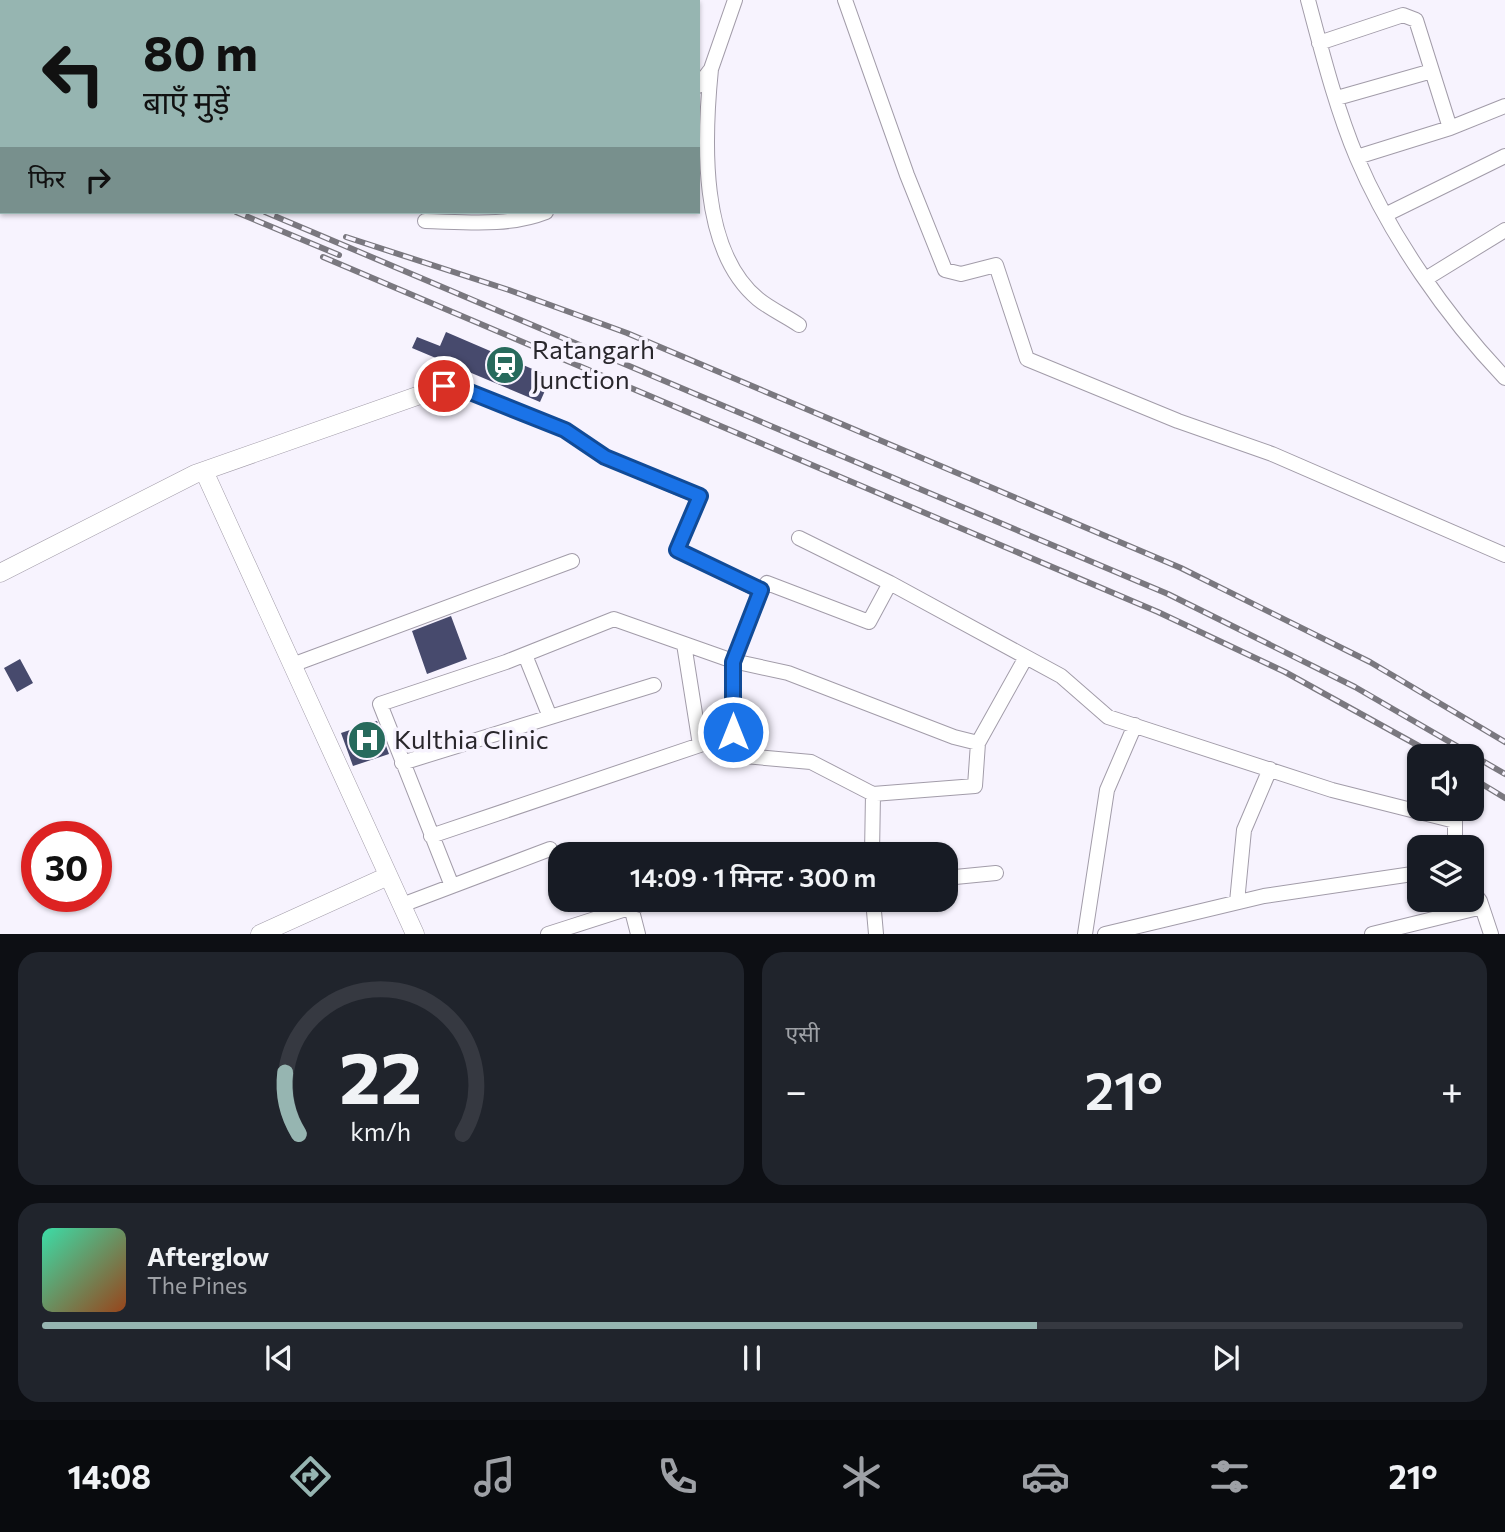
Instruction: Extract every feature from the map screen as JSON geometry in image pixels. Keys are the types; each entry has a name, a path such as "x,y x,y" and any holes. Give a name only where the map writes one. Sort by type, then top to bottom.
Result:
{"street":[{"path":"734,0 711,69 707,109 709,183 723,253 757,298 799,325"},
{"path":"845,0 907,175 945,270 961,274 996,265 1027,359 1178,421 1272,454 1505,555"},
{"path":"1308,0 1319,43 1357,157 1385,215 1467,337 1505,378"},
{"path":"1319,43 1403,15 1416,20 1450,128"},
{"path":"700,83 711,69"},
{"path":"1338,98 1432,71"},
{"path":"1357,157 1450,128 1505,106"},
{"path":"1385,215 1505,156"},
{"path":"425,221 487,223 541,214"},
{"path":"1427,278 1505,230"},
{"path":"0,573 204,471 444,386 460,388 565,430 605,457 700,496 677,550 761,590"},
{"path":"204,471 415,933"},
{"path":"799,538 890,583 1061,676 1108,716 1332,790 1455,821 1455,835"},
{"path":"292,665 572,561"},
{"path":"890,583 869,622 767,583 761,590 733,662 733,755 811,762 873,793 975,786 978,743 1026,657"},
{"path":"452,886 380,705 525,654 614,619 733,662 788,673 954,737 978,743"},
{"path":"431,836 700,745 684,644"},
{"path":"525,654 550,717"},
{"path":"402,763 654,685"},
{"path":"1085,933 1107,790 1135,725"},
{"path":"1237,902 1244,830 1270,769"},
{"path":"872,842 873,793"},
{"path":"402,905 548,850"},
{"path":"958,877 996,873"},
{"path":"1105,933 1237,902 1407,875"},
{"path":"260,933 388,876"},
{"path":"1484,911 1492,933"},
{"path":"548,933 615,912"},
{"path":"632,912 638,933"},
{"path":"874,912 877,933"},
{"path":"1371,933 1457,912"}],"building":[{"path":"446,332 551,377 540,402 412,348 417,337 440,346"},
{"path":"451,616 467,659 427,674 412,631"},
{"path":"20,659 33,683 17,692 4,668"},
{"path":"377,721 389,754 353,766 341,733"}],"railway":[{"path":"241,214 339,255"},
{"path":"270,214 1168,594 1355,687 1505,774"},
{"path":"346,237 509,290 627,333 1181,568 1370,662 1505,742"},
{"path":"323,257 1158,612 1285,672 1415,744"},
{"path":"1484,785 1505,798"}],"place":[{"name":"Ratangarh Junction","path":"505,365"},
{"name":"Kulthia Clinic","path":"367,740"}],"route":[{"path":"444,386 460,388 565,430 605,457 700,496 677,550 761,590 733,662 733,732"}]}
